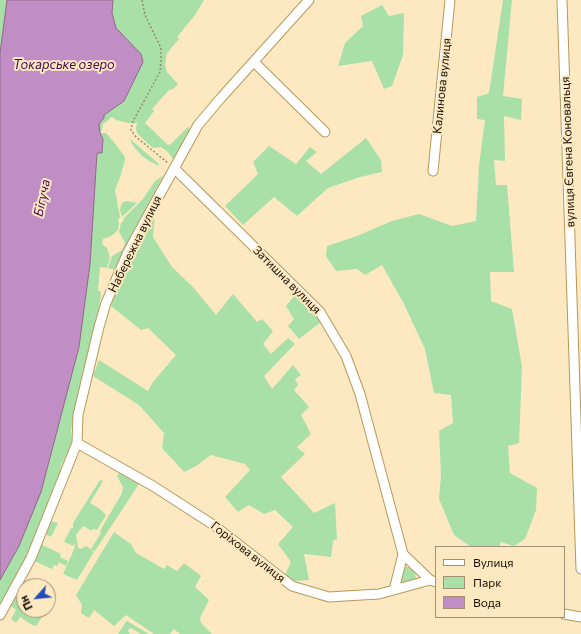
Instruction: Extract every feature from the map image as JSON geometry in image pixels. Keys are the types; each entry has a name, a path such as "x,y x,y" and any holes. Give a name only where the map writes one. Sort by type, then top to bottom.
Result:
{"street":[{"name":"Набережна вулиця","path":"0,614 31,558 77,443 78,415 99,327 106,303 128,252 198,126 310,0"},
{"name":"Калинова вулиця","path":"433,171 450,0"},
{"name":"вулиця Євгена Коновальця","path":"562,0 579,419 581,569"},
{"path":"254,62 325,132"},
{"name":"Затишна вулиця","path":"174,168 320,312 346,356 360,394 403,554 394,590"},
{"name":"Горіхова вулиця","path":"77,443 153,486 215,526 292,586 329,596 379,594 433,581"},
{"path":"403,554 433,581"},
{"path":"565,614 581,616"}],"path":[{"path":"142,0 145,15 161,48 162,61 160,72 133,121 131,130 136,137 174,168"}],"green space":[{"path":"0,0 7,0 0,53"},
{"path":"113,0 204,0 195,15 177,37 179,39 167,53 165,65 167,72 178,84 172,90 170,89 152,109 154,111 145,123 168,145 171,144 188,127 191,130 173,159 168,152 161,147 153,148 137,133 137,123 116,120 112,117 103,124 101,133 106,133 125,157 115,190 120,217 118,220 118,230 111,236 103,239 102,244 107,248 110,257 107,268 100,267 98,290 101,292 100,302 71,430 72,444 61,466 59,482 30,551 0,607 0,580 19,546 48,466 59,419 79,347 90,264 97,153 102,153 103,139 100,133 99,124 104,118 104,115 124,101 142,62 141,54 116,28 112,13"},
{"path":"503,0 512,0 503,96 522,99 521,120 504,116 505,161 494,160 496,185 507,185 514,272 490,272 491,301 512,309 522,367 519,443 508,446 510,473 537,488 536,510 525,539 514,546 501,542 499,546 470,546 454,535 439,499 441,475 439,431 453,423 451,395 434,393 425,349 404,304 382,265 365,275 357,269 336,271 326,256 327,246 357,236 392,221 419,214 452,226 476,221 479,165 485,120 477,119 477,97 489,93"},
{"path":"382,5 389,16 404,13 403,55 392,86 384,89 372,61 338,66 345,43 363,26 361,16"},
{"path":"129,138 159,164 159,166 142,156 134,147"},
{"path":"366,138 381,160 382,172 360,177 328,188 297,216 274,197 243,225 225,206 258,174 253,162 269,146 296,164 310,147 317,152 306,161 321,174"},
{"path":"163,176 114,270 108,268 112,256 122,250 124,246 125,242 119,232 121,223 143,199 155,181"},
{"path":"127,201 137,203 122,217 120,210 121,205 123,202"},
{"path":"154,208 158,209 155,213 153,237 172,267 192,286 216,315 233,294 257,322 262,319 273,331 263,344 271,354 288,338 295,344 264,376 272,389 293,365 301,375 295,379 298,385 294,390 309,407 301,415 311,434 297,447 305,454 281,477 314,513 335,503 337,539 333,541 331,557 304,554 309,580 295,581 285,575 291,562 278,544 293,527 275,510 264,514 249,505 238,512 225,497 250,470 245,464 211,455 196,466 184,472 162,448 164,433 139,405 93,376 99,360 148,391 153,382 176,355 148,328 141,330 111,306 137,241"},
{"path":"295,295 321,322 299,339 288,326 294,319 286,306"},
{"path":"121,473 139,484 95,551 92,550 94,552 77,580 63,574 75,547 74,540 74,546 64,542 71,528 73,528 73,523 100,480 103,481 90,503 106,515 97,530 93,529 92,531 83,526 76,535 78,547 80,549 86,546 91,549 122,493 123,487 117,476"},
{"path":"51,521 58,523 51,537 45,534"},
{"path":"114,532 131,544 136,553 164,569 167,565 177,571 184,563 201,576 195,587 209,600 200,618 201,623 212,634 180,634 174,629 170,634 154,634 126,615 114,626 94,610 89,618 81,613 82,605 76,595"},
{"path":"41,544 61,554 60,557 68,561 66,566 59,562 57,566 54,565 52,569 34,561"},
{"path":"404,566 411,568 415,573 416,579 415,581 402,585 400,583"},
{"path":"16,597 16,610 11,606"},
{"path":"16,610 16,618 19,618 16,623 11,619"},
{"path":"22,618 42,618 36,626"},
{"path":"127,620 149,634 141,634 131,628 128,631 130,634 118,634"}],"water":[{"name":"Токарське озеро","path":"7,0 113,0 112,13 116,28 141,54 143,62 124,101 104,115 104,118 99,124 100,133 103,139 102,153 97,153 90,264 79,347 41,492 19,546 0,580 0,53"}],"water label":[{"name":"Бігуча","path":"42,198"}]}
